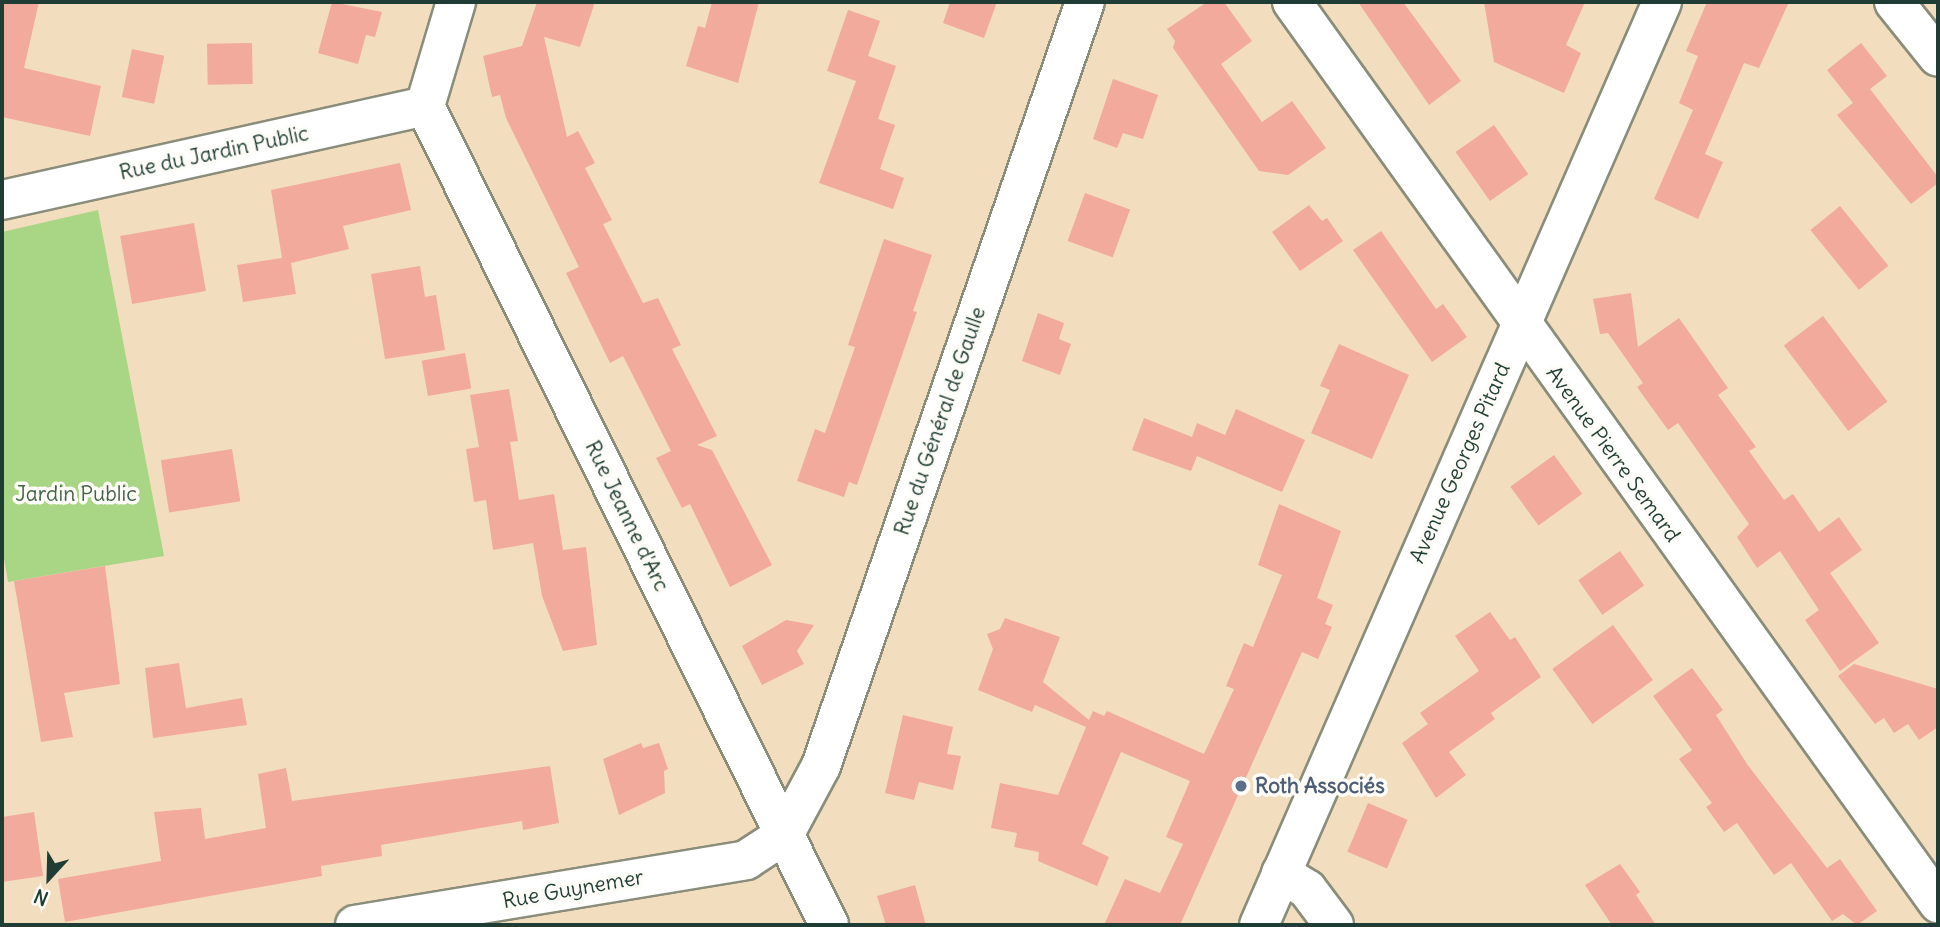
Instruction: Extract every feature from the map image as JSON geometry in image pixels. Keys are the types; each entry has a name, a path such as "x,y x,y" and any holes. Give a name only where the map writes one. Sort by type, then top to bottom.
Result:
{"street":[{"path":"425,106 456,2"},
{"name":"Rue du Général de Gaulle","path":"784,835 821,766 1084,2"},
{"name":"Avenue Pierre Semard","path":"1292,2 1522,321 1542,356 1938,903"},
{"name":"Avenue Georges Pitard","path":"1259,925 1662,2"},
{"path":"1894,2 1938,57"},
{"name":"Rue du Jardin Public","path":"2,200 425,106"},
{"name":"Rue Jeanne d'Arc","path":"425,106 829,925"},
{"name":"Rue Guynemer","path":"355,925 746,860 784,835"},
{"path":"1281,873 1307,889 1334,925"}],"green space":[{"name":"Jardin Public","path":"98,210 164,556 8,582 2,546 2,232"}],"building":[{"path":"2,2 39,2 24,68 101,86 90,136 2,117"},
{"path":"332,2 382,12 375,37 366,35 358,64 318,53"},
{"path":"537,2 595,2 580,47 544,37 567,137 578,131 595,163 585,168 612,220 603,224 643,303 658,298 681,345 672,349 717,436 697,445 712,450 772,565 730,587 690,504 682,508 656,458 671,451 623,356 610,363 566,273 579,267 506,118 500,95 492,97 483,56 522,46"},
{"path":"712,2 759,2 738,83 686,66 698,26 705,28"},
{"path":"950,2 997,2 984,38 943,23"},
{"path":"1207,2 1224,2 1252,41 1221,64 1262,122 1292,101 1326,148 1288,175 1259,171 1173,48 1175,41 1167,29"},
{"path":"1358,2 1403,2 1461,81 1429,105"},
{"path":"1484,2 1585,2 1566,45 1581,53 1564,93 1494,62"},
{"path":"1707,2 1789,2 1759,68 1744,63 1705,154 1723,162 1698,219 1654,199 1693,110 1679,103 1698,56 1686,51"},
{"path":"848,10 880,21 868,56 896,66 878,119 895,125 880,169 904,178 893,209 819,183 856,81 827,71"},
{"path":"252,43 253,84 208,85 207,44"},
{"path":"1861,43 1887,76 1870,89 1938,177 1938,183 1911,204 1837,115 1853,103 1827,70"},
{"path":"132,49 164,56 154,104 122,97"},
{"path":"1113,79 1158,95 1143,139 1123,133 1117,148 1093,139"},
{"path":"1494,125 1528,174 1490,201 1455,152"},
{"path":"400,163 411,210 343,226 349,249 291,263 296,294 243,302 237,265 282,258 271,190"},
{"path":"1085,193 1130,209 1113,257 1068,241"},
{"path":"1309,205 1322,221 1327,218 1343,241 1300,271 1272,232"},
{"path":"1840,206 1888,266 1859,290 1810,230"},
{"path":"194,223 206,291 132,304 120,236"},
{"path":"1381,231 1436,309 1443,304 1467,337 1432,362 1353,250"},
{"path":"884,239 932,255 913,311 917,312 857,485 849,482 844,497 797,481 815,429 825,433 855,347 848,345"},
{"path":"420,266 425,297 436,295 445,350 385,359 371,274"},
{"path":"1631,293 1638,347 1679,318 1728,388 1718,395 1756,447 1749,451 1784,500 1793,494 1819,532 1839,517 1862,550 1830,573 1879,643 1840,671 1805,620 1819,610 1780,551 1757,568 1737,537 1749,524 1678,423 1668,430 1637,387 1643,383 1608,333 1600,334 1593,299"},
{"path":"1038,313 1064,323 1059,339 1071,344 1060,375 1022,361"},
{"path":"1823,316 1887,401 1848,431 1784,345"},
{"path":"1339,344 1409,375 1372,459 1311,433 1330,390 1320,386"},
{"path":"465,353 471,388 428,396 422,361"},
{"path":"509,389 518,441 510,442 519,500 554,494 563,550 586,547 597,645 563,651 542,596 533,543 493,550 486,500 474,502 466,449 479,447 470,395"},
{"path":"1236,409 1305,440 1282,492 1197,456 1191,471 1132,450 1144,418 1192,437 1197,423 1225,435"},
{"path":"232,449 240,501 169,513 161,460"},
{"path":"1554,455 1582,494 1539,526 1510,487"},
{"path":"1279,504 1341,531 1317,598 1333,605 1325,624 1332,627 1318,659 1302,652 1180,925 1104,925 1125,879 1160,893 1183,844 1166,837 1190,781 1121,752 1082,844 1109,857 1097,886 1038,861 1039,852 1014,847 1017,833 991,828 1000,783 1058,795 1086,727 1035,705 1032,712 978,690 993,649 987,634 1000,629 1005,618 1060,637 1043,682 1089,720 1093,711 1104,716 1107,711 1204,754 1234,689 1226,686 1244,643 1253,647 1282,575 1258,565"},
{"path":"1620,551 1644,585 1602,615 1578,580"},
{"path":"105,566 120,684 64,693 73,737 41,742 14,581"},
{"path":"1490,612 1510,640 1515,637 1541,677 1491,713 1495,719 1449,752 1466,775 1436,798 1402,743 1428,724 1420,713 1479,671 1455,636"},
{"path":"786,620 814,625 797,651 804,664 762,685 742,646"},
{"path":"1613,625 1653,680 1592,724 1552,669"},
{"path":"179,663 186,708 242,698 247,725 153,738 145,668"},
{"path":"1854,664 1938,689 1938,727 1919,740 1908,724 1894,733 1884,718 1875,724 1838,676"},
{"path":"1692,668 1723,710 1716,715 1747,764 1827,868 1840,859 1877,911 1857,925 1843,914 1832,921 1791,863 1774,875 1737,823 1724,832 1706,807 1712,803 1679,759 1692,750 1653,696"},
{"path":"903,715 953,727 947,754 961,756 953,790 919,782 914,800 885,793"},
{"path":"641,743 643,748 659,743 668,769 664,771 665,793 619,815 603,759"},
{"path":"550,766 559,823 523,830 522,821 381,845 382,856 321,866 322,876 65,922 58,879 161,861 154,812 201,808 205,839 266,828 258,774 286,768 292,801"},
{"path":"1368,803 1408,820 1387,869 1347,852"},
{"path":"34,812 43,876 2,882 2,817"},
{"path":"1620,864 1640,892 1636,895 1656,925 1612,925 1585,885"},
{"path":"915,885 926,925 886,925 877,896"}],"place":[{"name":"Roth Associés","path":"1241,786"}]}
